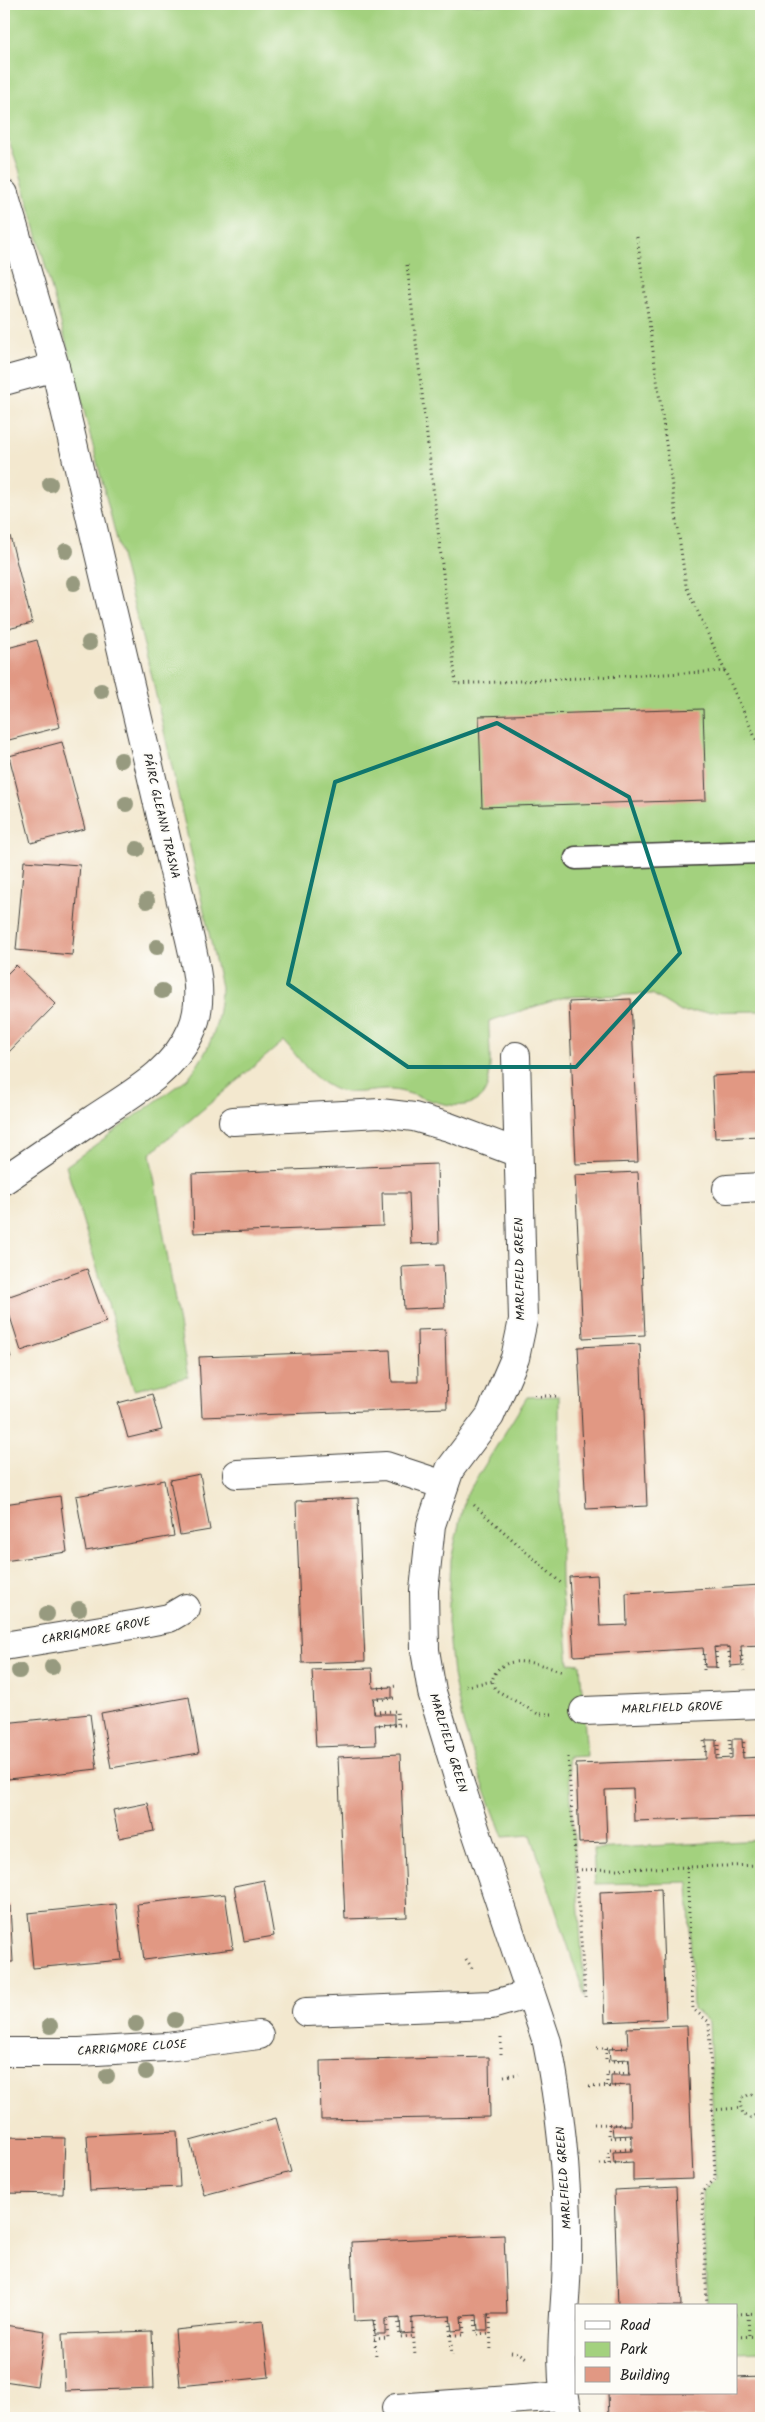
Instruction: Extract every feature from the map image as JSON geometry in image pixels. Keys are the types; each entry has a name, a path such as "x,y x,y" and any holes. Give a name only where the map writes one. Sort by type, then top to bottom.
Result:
{"street":[{"name":"PÁIRC GLEANN TRASNA","path":"4,194 55,367 188,931 196,967 198,1001 193,1028 173,1060 143,1086 4,1180"},
{"path":"4,381 55,367"},
{"name":"MARLFIELD GREEN","path":"396,2408 567,2407 561,2362 567,2272 567,2194 554,2069 547,2042 455,1769 432,1692 424,1650 424,1590 430,1526 450,1469 490,1416 515,1358 523,1320 516,1056"},
{"path":"233,1121 380,1113 405,1116 449,1127 518,1153"},
{"path":"727,1188 761,1187"},
{"path":"237,1474 386,1466 444,1485"},
{"name":"CARRIGMORE GROVE","path":"4,1646 169,1618 186,1608"},
{"name":"MARLFIELD GROVE","path":"584,1711 761,1704"},
{"path":"306,2012 491,2005 530,1994"},
{"name":"CARRIGMORE CLOSE","path":"4,2052 78,2052 167,2047 259,2035"}],"lane":[{"path":"576,858 761,852"}],"path":[{"path":"637,237 686,586 761,750"},
{"path":"407,265 456,684 725,671"},
{"path":"527,1397 559,1396"},
{"path":"472,1504 561,1583"},
{"path":"704,1654 704,1671 718,1670 716,1647"},
{"path":"728,1647 730,1670 744,1669 741,1651"},
{"path":"552,1714 538,1714 496,1690 493,1681 497,1670 519,1662 534,1663 563,1672"},
{"path":"465,1686 493,1681"},
{"path":"373,1700 396,1700 396,1686"},
{"path":"378,1688 402,1686"},
{"path":"374,1712 397,1711 398,1726"},
{"path":"379,1725 407,1725"},
{"path":"743,1753 744,1735"},
{"path":"704,1736 706,1754"},
{"path":"568,1757 585,1997"},
{"path":"576,1870 761,1865"},
{"path":"687,1867 693,2010 709,2022 716,2179 702,2192 707,2304"},
{"path":"501,2028 501,2055"},
{"path":"597,2048 624,2048"},
{"path":"606,2048 606,2061 629,2061"},
{"path":"607,2087 607,2073 630,2073"},
{"path":"580,2088 624,2086"},
{"path":"761,2100 754,2094 746,2095 741,2100 740,2108 743,2114 750,2118 761,2112"},
{"path":"712,2110 740,2108"},
{"path":"626,2125 609,2124 609,2138 632,2137"},
{"path":"628,2162 609,2164 609,2150 632,2150"},
{"path":"738,2314 761,2313"},
{"path":"748,2314 749,2337"},
{"path":"474,2315 476,2334 490,2333"},
{"path":"488,2315 490,2315 491,2353"},
{"path":"451,2335 464,2335 463,2316"},
{"path":"451,2317 449,2317 452,2355"},
{"path":"398,2318 400,2337 414,2336"},
{"path":"412,2318 415,2356"},
{"path":"374,2338 388,2338 386,2319"},
{"path":"374,2320 376,2358"},
{"path":"738,2337 761,2336"},
{"path":"511,2352 519,2353 525,2357 532,2366"}],"highlighted area":[{"path":"497,723 629,797 680,953 576,1067 408,1067 288,984 335,782"}],"green space":[{"path":"4,4 761,4 761,1011 681,1012 652,994 565,997 489,1021 490,1072 488,1083 480,1098 471,1103 460,1105 449,1105 392,1090 339,1091 317,1079 284,1041 150,1154 188,1377 134,1390 66,1166 188,1078 203,1057 213,1035 219,1012 221,987 151,673 72,364 19,169 4,127"},
{"path":"559,1396 561,1583 569,1663 580,1664 587,1756 568,1757 585,1997 531,1835 503,1837 480,1776 463,1723 453,1675 448,1622 451,1560 465,1497 527,1397"},
{"path":"761,1840 761,2351 738,2352 738,2304 707,2304 702,2192 715,2179 709,2022 693,2009 688,1882 595,1884 593,1849"}],"building":[{"path":"10,536 32,623 4,630 4,537"},
{"path":"37,640 60,727 5,741 4,649"},
{"path":"703,709 706,800 482,807 479,716"},
{"path":"62,742 85,829 31,843 9,756"},
{"path":"24,861 80,865 72,955 16,950"},
{"path":"16,965 56,1004 4,1057 4,977"},
{"path":"631,999 638,1162 576,1164 569,1002"},
{"path":"761,1074 761,1136 715,1138 712,1076"},
{"path":"437,1164 439,1243 411,1244 409,1193 382,1193 383,1226 194,1233 192,1174"},
{"path":"638,1172 645,1335 583,1338 575,1175"},
{"path":"443,1265 445,1307 404,1309 402,1267"},
{"path":"87,1269 106,1322 21,1351 4,1298"},
{"path":"445,1329 447,1408 202,1417 199,1357 390,1350 392,1382 418,1382 417,1330"},
{"path":"4,1337 11,1357 4,1359"},
{"path":"640,1344 647,1506 586,1509 578,1347"},
{"path":"152,1394 162,1430 128,1438 118,1403"},
{"path":"200,1474 210,1530 180,1535 170,1480"},
{"path":"164,1480 174,1536 86,1551 76,1496"},
{"path":"60,1496 67,1552 4,1561 4,1504"},
{"path":"358,1498 365,1661 302,1663 296,1501"},
{"path":"597,1575 600,1626 627,1625 626,1593 761,1585 761,1645 741,1646 742,1665 731,1666 730,1647 714,1647 716,1667 705,1667 703,1648 574,1656 569,1577"},
{"path":"372,1668 373,1688 392,1687 392,1698 373,1698 374,1714 394,1714 394,1724 375,1725 376,1745 316,1747 312,1670"},
{"path":"189,1697 199,1753 111,1768 101,1713"},
{"path":"90,1714 97,1769 8,1779 4,1723"},
{"path":"732,1739 742,1739 743,1758 761,1757 761,1817 634,1821 633,1789 605,1790 607,1842 579,1843 576,1764 706,1759 706,1740 716,1740 716,1759 732,1758"},
{"path":"400,1754 407,1917 345,1919 338,1757"},
{"path":"148,1803 154,1831 119,1838 113,1810"},
{"path":"264,1880 274,1936 244,1941 234,1886"},
{"path":"661,1889 666,2019 605,2022 600,1892"},
{"path":"225,1894 233,1949 144,1960 137,1904"},
{"path":"116,1904 122,1960 33,1968 28,1913"},
{"path":"4,1906 10,1906 13,1962 4,1962"},
{"path":"687,2026 693,2179 633,2181 633,2162 614,2163 613,2152 632,2151 632,2135 613,2136 612,2125 631,2125 630,2085 611,2086 611,2075 630,2075 629,2059 610,2060 609,2049 628,2048 627,2028"},
{"path":"489,2057 490,2117 321,2120 320,2061"},
{"path":"276,2118 291,2172 204,2195 190,2141"},
{"path":"177,2131 180,2187 90,2191 87,2135"},
{"path":"4,2137 65,2138 63,2194 4,2193"},
{"path":"676,2187 681,2304 618,2304 614,2190"},
{"path":"504,2235 507,2314 487,2314 488,2330 478,2330 477,2315 461,2316 462,2330 452,2331 450,2316 412,2318 412,2333 401,2334 400,2318 385,2319 385,2334 375,2334 373,2320 354,2321 351,2242"},
{"path":"263,2321 269,2377 180,2386 175,2330"},
{"path":"4,2325 45,2331 37,2386 4,2381"},
{"path":"152,2331 154,2388 65,2391 62,2334"},
{"path":"761,2376 761,2418 609,2418 608,2394 738,2394 738,2377"}]}
